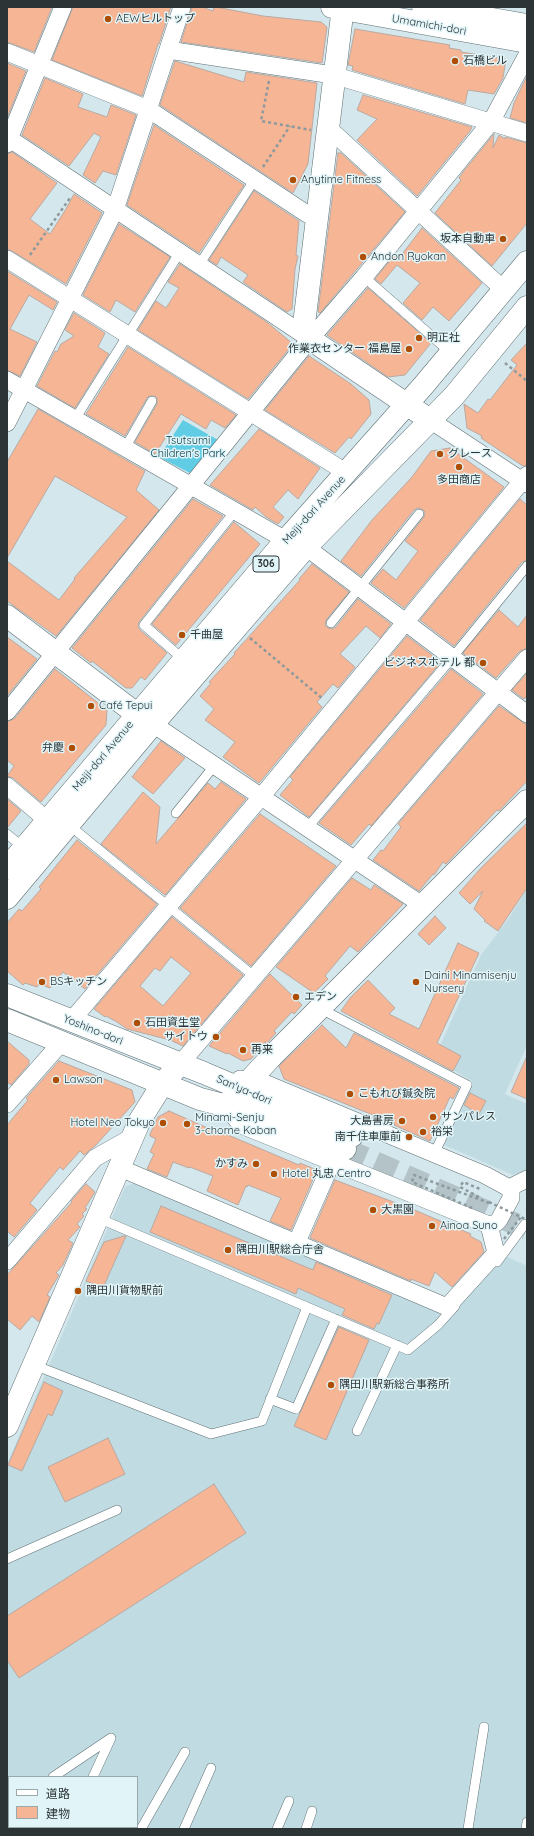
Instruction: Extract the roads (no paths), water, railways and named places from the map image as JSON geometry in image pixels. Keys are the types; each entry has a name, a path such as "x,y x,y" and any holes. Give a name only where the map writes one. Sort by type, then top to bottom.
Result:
{"main road":[{"path":"423,7 457,10 527,25"},
{"path":"339,8 333,75 322,132 316,216 304,324 310,339 430,420"},
{"name":"Umamichi-dori","path":"339,8 527,42"},
{"name":"Meiji-dori Avenue","path":"7,898 69,825 146,720 184,660 286,540 347,473 451,353 527,262"},
{"name":"Meiji-dori Avenue","path":"7,868 48,821 146,720 306,547 454,396 527,308"},
{"path":"7,616 146,720"},
{"path":"226,1106 244,1085 320,1008 527,802"},
{"name":"Yoshino-dori","path":"7,995 180,1064"},
{"path":"7,1020 163,1083"},
{"path":"7,1426 140,1120 163,1083 180,1064"},
{"name":"San'ya-dori","path":"180,1064 210,1076 244,1085 343,1149"},
{"name":"San'ya-dori","path":"163,1083 200,1099 258,1114 343,1149"}],"street":[{"path":"63,7 8,140 79,185 310,339"},
{"path":"7,423 72,299 116,210 182,7"},
{"path":"168,50 272,67 333,75 527,133"},
{"path":"7,52 38,66 148,109 307,214 316,216"},
{"path":"7,712 310,339 364,277 491,122 527,55"},
{"path":"322,132 334,134 504,290"},
{"path":"7,259 347,473"},
{"path":"7,380 286,540 306,547 527,714"},
{"path":"71,1021 261,797 405,622 525,480 430,420"},
{"path":"180,1064 527,658"},
{"path":"146,720 422,905"},
{"path":"7,786 48,821"},
{"path":"7,1104 61,1042"},
{"path":"244,1085 267,1084 501,1183 511,1191 511,1198 500,1220 489,1225 343,1149 296,1244"},
{"path":"7,1261 95,1158 134,1136"},
{"path":"120,1168 447,1307 496,1253 489,1225"},
{"path":"509,1188 527,1179"}],"lane":[{"path":"199,265 255,179"},
{"path":"75,419 180,252"},
{"path":"364,277 451,353"},
{"path":"125,448 152,401"},
{"path":"184,660 144,625 236,511"},
{"path":"330,622 360,588 419,514"},
{"path":"307,828 452,658 527,566"},
{"path":"176,813 215,766"},
{"path":"69,825 255,977"},
{"path":"7,834 24,848"},
{"path":"320,1008 467,1085 434,1154"},
{"path":"98,1218 408,1350 438,1326 499,1260 524,1220"},
{"path":"34,1365 211,1434 262,1421 307,1307"},
{"path":"270,1400 296,1409 336,1319"},
{"path":"357,1431 398,1345"},
{"path":"7,1559 117,1510"},
{"path":"468,1829 484,1727"},
{"path":"54,1776 111,1738 93,1776"},
{"path":"141,1829 185,1752"},
{"path":"184,1829 211,1768"},
{"path":"277,1829 289,1801"},
{"path":"306,1829 312,1811"},
{"path":"526,1829 527,1822"}],"tunnel":[{"path":"345,1149 527,1229"}],"place":[{"name":"AEWヒルトップ","path":"108,19"},
{"name":"石橋ビル","path":"455,61"},
{"name":"Anytime Fitness","path":"293,180"},
{"name":"坂本自動車","path":"503,239"},
{"name":"Andon Ryokan","path":"363,257"},
{"name":"明正社","path":"419,338"},
{"name":"作業衣センター 福島屋","path":"409,349"},
{"name":"グレース","path":"440,454"},
{"name":"多田商店","path":"459,467"},
{"name":"千曲屋","path":"182,635"},
{"name":"ビジネスホテル 都","path":"483,663"},
{"name":"Café Tepui","path":"91,706"},
{"name":"弁慶","path":"72,748"},
{"name":"BSキッチン","path":"42,982"},
{"name":"Daini Minamisenju Nursery","path":"416,982"},
{"name":"エデン","path":"296,997"},
{"name":"石田資生堂","path":"137,1023"},
{"name":"サイトウ","path":"216,1037"},
{"name":"再来","path":"243,1050"},
{"name":"Lawson","path":"56,1080"},
{"name":"こもれび鍼灸院","path":"350,1094"},
{"name":"サンパレス","path":"433,1117"},
{"name":"大島書房","path":"402,1121"},
{"name":"Hotel Neo Tokyo","path":"163,1123"},
{"name":"Minami-Senju 3-chome Koban","path":"187,1124"},
{"name":"裕栄","path":"423,1132"},
{"name":"南千住車庫前","path":"409,1137"},
{"name":"かすみ","path":"256,1164"},
{"name":"Hotel 丸忠 Centro","path":"274,1174"},
{"name":"大黒園","path":"373,1210"},
{"name":"Ainoa Suno","path":"432,1226"},
{"name":"隅田川駅総合庁舎","path":"228,1250"},
{"name":"隅田川貨物駅前","path":"78,1291"},
{"name":"隅田川駅新総合事務所","path":"331,1385"}],"park label":[{"name":"Tsutsumi Children's Park","path":"188,447"}]}
